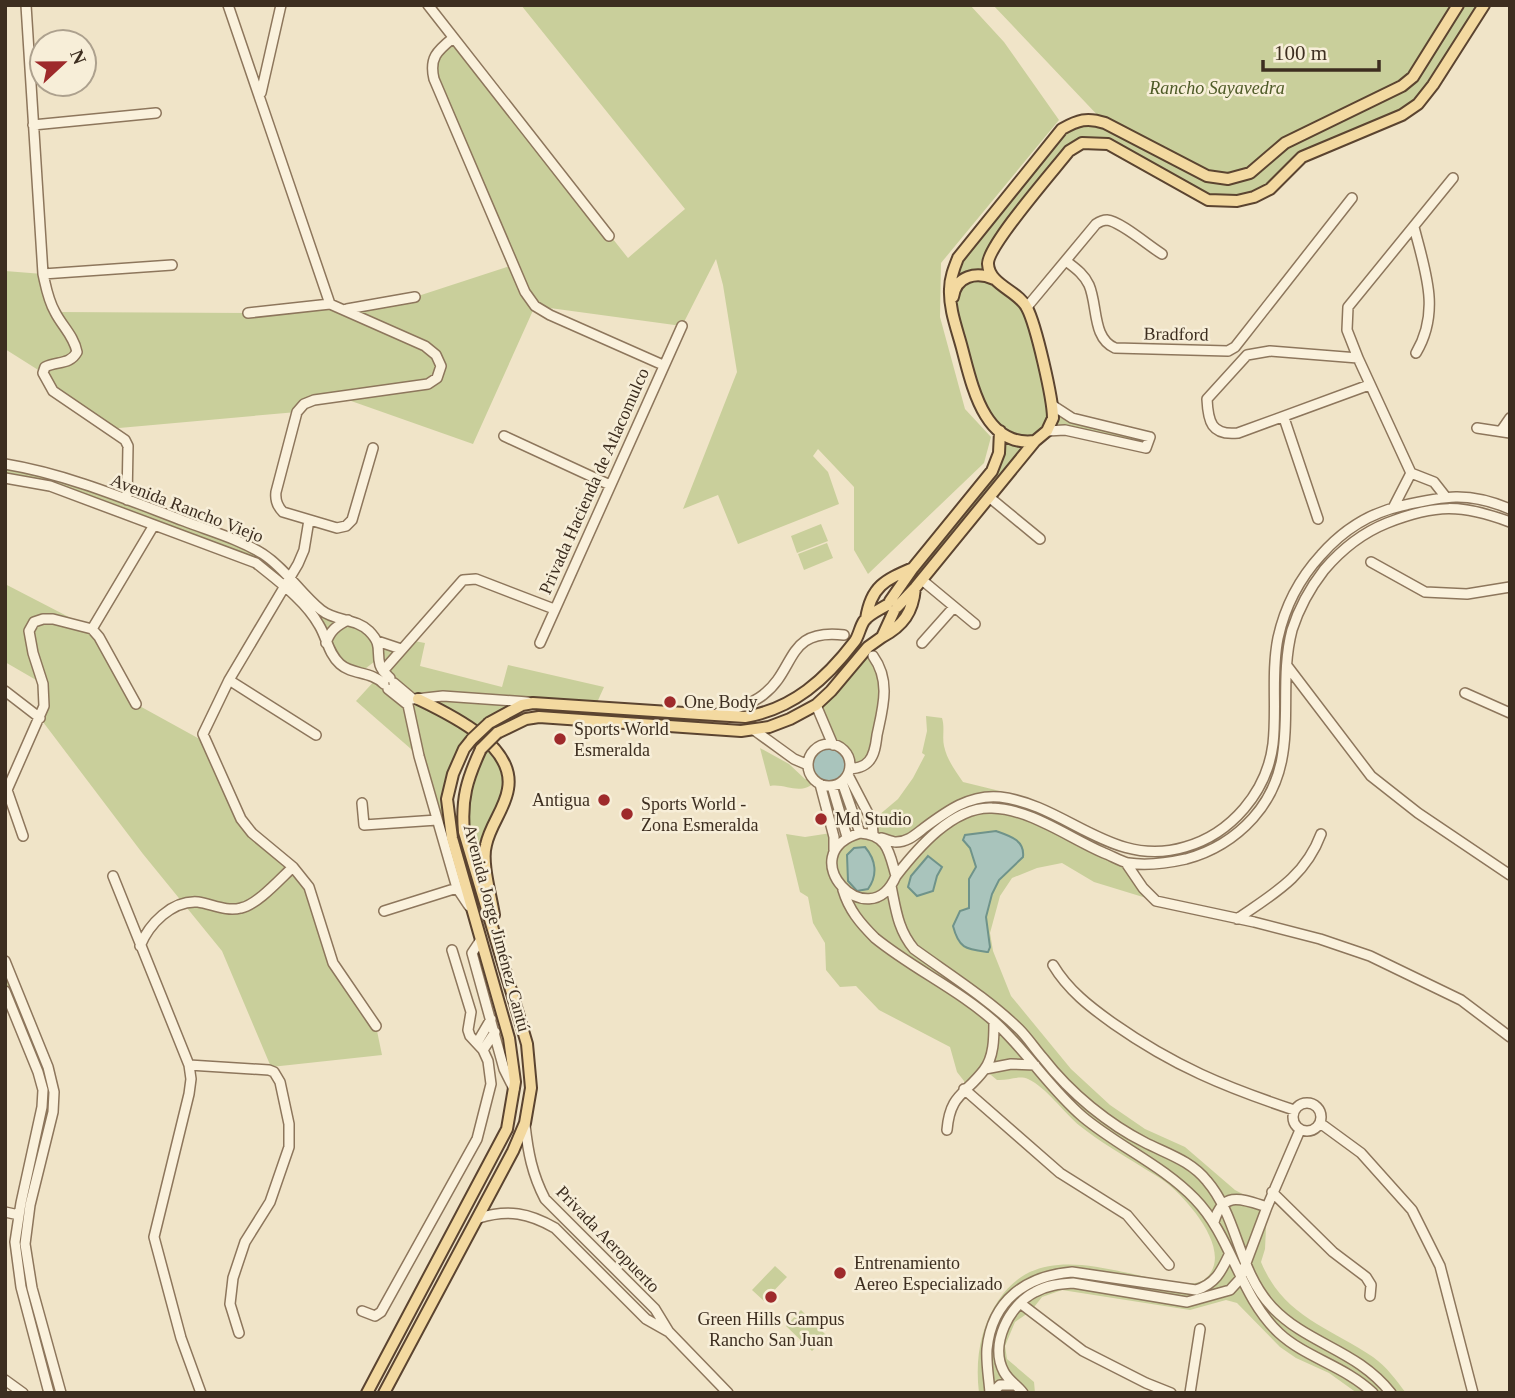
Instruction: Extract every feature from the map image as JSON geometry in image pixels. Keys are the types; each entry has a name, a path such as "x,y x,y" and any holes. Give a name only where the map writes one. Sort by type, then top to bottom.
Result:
{"main road":[{"path":"1035,441 1023,443 1000,431 985,415 976,399 951,307 951,276 958,258 1062,129 1077,120 1090,118 1105,122 1207,176 1218,179 1239,177 1257,167 1285,142 1402,86 1413,77 1458,5"},
{"path":"866,619 891,608 918,584 1054,418 1027,307 990,273 988,264 996,244 1069,151 1082,143 1108,144 1208,200 1237,201 1254,197 1270,188 1302,157 1402,115 1418,104 1484,5"},
{"path":"951,307 954,290 961,281 971,275 983,274 997,280"},
{"path":"882,637 891,608 913,568 992,471 999,453 1000,431"},
{"name":"Avenida Jorge Jiménez Cantú","path":"367,1393 507,1129 514,1089 509,1038 452,838 447,799 453,774 464,749 489,723 522,705 533,703 745,718 763,715 783,707 805,695 857,638 866,619 873,592 892,577 913,568"},
{"name":"Avenida Jorge Jiménez Cantú","path":"384,1393 513,1151 525,1123 531,1088 527,1044 469,854 462,813 463,797 481,749 498,733 526,719 539,717 754,730 790,719 816,705 882,637 894,631 907,617 918,584"},
{"path":"857,638 870,651"},
{"path":"413,701 469,725 496,751 505,766 509,788 485,845 501,956"}],"street":[{"path":"26,5 43,274 47,294 55,312 72,337 76,352 73,359 45,366 43,373 53,391 125,440 128,446 127,499"},
{"path":"228,5 261,95 330,304"},
{"path":"261,95 281,5"},
{"path":"428,5 610,236"},
{"name":"Privada Hacienda de Atlacomulco","path":"453,38 439,49 433,60 431,68 434,79 525,292 535,306 550,315 663,365"},
{"path":"33,125 156,113"},
{"path":"1445,496 1434,482 1411,473 1369,385 1347,330 1348,307 1454,178"},
{"name":"Bradford","path":"1066,261 1079,271 1087,282 1101,335 1107,344 1115,348 1228,351 1235,347 1352,198"},
{"path":"1027,307 1096,224 1107,220 1162,254"},
{"path":"1414,226 1426,279 1430,320 1426,337 1416,353"},
{"path":"43,274 172,265"},
{"path":"345,309 415,297"},
{"path":"248,313 330,304 425,346 436,355 440,366 437,378 428,384 314,400 304,404 297,412 275,499 283,512 337,528 346,526 352,520 373,448"},
{"name":"Privada Hacienda de Atlacomulco","path":"540,643 682,326"},
{"path":"1358,358 1270,351 1247,355 1207,399 1208,418 1217,431 1238,433 1369,385"},
{"path":"1046,431 1065,430 1146,448 1150,437 1072,418 1052,405"},
{"path":"1284,418 1318,519"},
{"path":"1477,428 1505,432 1510,418"},
{"name":"Privada Hacienda de Atlacomulco","path":"504,436 610,485"},
{"name":"Avenida Rancho Viejo","path":"5,464 38,471 127,499 254,549 290,577 320,609 330,615 360,624 377,641 401,649"},
{"path":"1393,508 1411,473"},
{"name":"Avenida Rancho Viejo","path":"5,478 50,486 256,563 284,586 311,614 339,664 349,670 388,681 413,701"},
{"path":"102,505 106,492"},
{"path":"833,852 846,834 859,830 897,842 909,839 964,801 989,796 1009,798 1032,806 1126,850 1164,851 1185,848 1220,831 1241,814 1266,771 1273,744 1278,641 1285,611 1298,585 1331,544 1347,531 1393,508 1445,496 1494,502 1510,509"},
{"path":"989,497 1040,539"},
{"path":"843,890 852,897 873,897 891,886 915,852 939,829 967,813 990,807 1034,819 1126,863 1169,863 1216,848 1255,816 1270,794 1286,745 1288,667 1292,632 1301,606 1313,584 1341,553 1373,529 1396,520 1443,507 1466,508 1510,522"},
{"path":"169,531 173,517"},
{"path":"309,520 304,550 229,680 203,734 241,819 252,833 292,867 309,887 333,963 376,1026"},
{"path":"92,629 154,525"},
{"path":"1371,562 1425,592 1467,594 1510,587"},
{"name":"Privada Hacienda de Atlacomulco","path":"388,681 401,649 463,580 476,579 554,609"},
{"path":"918,584 954,607 975,625"},
{"path":"922,643 954,607"},
{"path":"23,836 7,790 40,718 45,696 30,640 29,631 34,622 53,619 92,629 136,704"},
{"path":"326,644 330,633 348,620"},
{"path":"713,715 751,703 765,694 791,655 811,638 828,634 844,635"},
{"path":"377,641 379,658 388,681"},
{"path":"820,784 843,778 869,761 874,751 884,702 883,677 870,651"},
{"path":"361,672 369,669 379,658"},
{"path":"1288,667 1371,776 1418,813 1510,875"},
{"path":"229,680 316,735"},
{"path":"5,691 40,718"},
{"path":"1465,693 1510,713"},
{"path":"470,907 457,888 437,820 413,701 443,696 533,703"},
{"path":"816,705 833,745 846,753 837,803 846,834"},
{"path":"754,730 794,759 808,765"},
{"path":"833,745 817,748 809,758 808,765 813,779 820,784 834,837 834,872 853,913 875,937 994,1022 1082,1116 1167,1174 1214,1222 1240,1279 1263,1317 1281,1335 1356,1379 1373,1393"},
{"path":"843,778 858,794 877,836 887,847 896,876"},
{"path":"843,778 859,830"},
{"path":"362,803 363,825 437,820"},
{"path":"1237,919 1300,873 1314,852 1321,834"},
{"path":"1126,850 1126,863 1143,888 1156,901 1320,939 1370,956 1461,1000 1510,1037"},
{"path":"140,946 150,929 176,906 197,902 229,909 241,908 255,900 292,867"},
{"path":"113,876 189,1065 189,1094 154,1237 183,1346 201,1393"},
{"path":"891,886 898,923 914,949 1001,1012 1022,1032 1065,1083 1092,1108 1143,1142 1179,1158 1208,1181 1222,1204 1246,1264 1264,1297 1289,1323 1307,1336 1336,1348 1359,1362 1381,1380 1391,1393"},
{"path":"384,911 457,888"},
{"path":"480,940 472,953 504,1069 514,1089"},
{"path":"362,1311 374,1316 381,1312 477,1139 491,1084 488,1061 468,1030 471,1012 452,950"},
{"path":"5,961 48,1067 54,1092 52,1112 25,1204 19,1215 32,1288 61,1393"},
{"path":"1053,965 1072,990 1094,1010 1138,1041 1194,1073 1293,1110"},
{"path":"5,991 43,1090 21,1231 15,1242 21,1287 49,1392 36,1393"},
{"path":"480,1047 491,1019"},
{"path":"947,1130 948,1115 954,1101 985,1069 994,1045 994,1022"},
{"path":"480,1047 495,1032"},
{"path":"985,1069 1010,1064 1035,1065"},
{"path":"189,1065 274,1072 280,1082 289,1124 289,1147 270,1202 245,1242 230,1290 232,1318 239,1333"},
{"path":"38,1072 48,1067"},
{"path":"964,1090 1060,1173 1127,1215 1170,1265"},
{"path":"1309,1102 1317,1106 1321,1114 1320,1123 1308,1132 1300,1130 1293,1121 1293,1110 1300,1104 1309,1102"},
{"name":"Privada Aeropuerto","path":"525,1123 529,1161 545,1199 654,1309 669,1332 728,1393"},
{"path":"1320,1123 1362,1153 1412,1210 1440,1266 1473,1393"},
{"path":"1023,1393 1004,1372 999,1357 1000,1338 1008,1318 1020,1303 1035,1292 1054,1285 1073,1283 1187,1302 1230,1290 1240,1279 1272,1192 1300,1130"},
{"path":"1272,1192 1333,1252 1366,1277 1371,1285 1370,1296"},
{"path":"1214,1222 1222,1204 1231,1199 1243,1199 1267,1207"},
{"path":"5,1212 19,1215"},
{"name":"Privada Aeropuerto","path":"479,1218 497,1212 519,1212 555,1228 646,1319 669,1332"},
{"path":"991,1393 987,1353 990,1331 999,1311 1012,1295 1029,1283 1051,1274 1072,1272 1187,1290 1206,1287 1216,1280 1229,1255"},
{"path":"1216,1280 1222,1293"},
{"path":"1020,1303 1083,1351 1171,1393"},
{"path":"1190,1393 1200,1329"},
{"path":"5,1381 23,1393"},
{"path":"991,1393 1000,1385 1013,1385"}],"green space":[{"path":"521,5 970,5 1004,42 1059,120 941,263 940,317 965,409 991,437 984,463 868,574 854,550 854,487 818,449 813,456 828,472 839,504 738,544 718,495 683,509 737,372 723,285 716,259 682,326 535,306 473,444 337,396 314,400 297,412 108,429 53,391 43,373 5,349 5,271 43,274 55,312 248,313 330,304 345,309 415,297 513,265 431,67 453,38 628,258 685,209"},
{"name":"Rancho Sayavedra","path":"993,5 1484,5 1418,104 1319,148 1270,189 1223,202 1095,142 1069,151 988,264 1025,304 1059,411 1150,437 1146,448 1047,431 900,604 893,597 992,471 1001,437 985,415 951,307 958,258 1062,129 1104,122"},
{"path":"5,466 38,471 254,549 320,609 360,624 377,641 401,649 409,640 425,643 420,666 502,687 508,665 604,687 595,707 533,703 472,739 447,799 470,907 419,756 356,701 377,678 398,696 394,679 379,658 361,672 349,670 331,654 320,626 256,563 50,486 5,478"},
{"path":"821,524 828,541 797,553 791,536"},
{"path":"827,543 833,558 804,570 798,554"},
{"path":"5,584 92,629 136,704 205,742 241,819 303,878 328,950 376,1026 382,1055 271,1067 222,951 143,854 40,718 43,684 5,662"},
{"path":"873,656 883,677 874,751 860,767 850,769 846,753 836,745 816,705 855,660"},
{"path":"926,716 942,718 945,751 963,782 1012,794 1032,806 1009,798 965,801 909,839 882,838 896,876 915,852 967,813 1014,812 1126,863 1156,901 1094,882 1062,863 1037,868 1012,878 1000,896 990,933 993,951 1011,996 1071,1069 1110,1105 1145,1129 1185,1147 1235,1190 1267,1207 1265,1249 1261,1262 1282,1296 1309,1319 1378,1361 1406,1393 1357,1393 1329,1373 1296,1358 1280,1347 1237,1303 1226,1300 1190,1310 1062,1290 1042,1297 1031,1311 1015,1322 1005,1346 1007,1359 1034,1382 1035,1393 979,1393 980,1345 992,1311 1015,1282 1035,1270 1056,1265 1080,1265 1175,1282 1195,1283 1206,1278 1213,1267 1215,1254 1204,1226 1184,1199 1159,1177 1080,1126 1035,1083 1021,1078 997,1080 985,1070 964,1089 964,1081 957,1072 950,1047 879,1010 856,986 840,987 826,970 825,943 813,923 808,897 800,892 786,834 805,837 831,833 834,850 847,837 880,836 872,821 898,799 925,755 922,753 927,731"},
{"path":"760,748 789,764 805,779 816,781 799,789 770,786"},
{"path":"481,749 496,751 508,777 485,854 501,956 462,813"},
{"path":"5,962 54,1092 25,1244 61,1393 49,1393 15,1242 43,1090 5,991"},
{"path":"775,1266 787,1277 764,1301 752,1290"},
{"path":"801,1310 827,1336 812,1351 786,1326"}],"water":[{"path":"829,744 844,750 850,765 844,780 829,786 814,780 808,765 814,750"},
{"path":"996,831 1019,843 1023,857 999,880 992,894 986,917 990,947 988,952 961,944 953,926 960,911 969,908 969,879 976,867 970,848 963,840 965,835"},
{"path":"865,847 872,857 874,873 868,889 857,891 848,881 847,855 854,848"},
{"path":"928,856 942,867 933,891 917,896 908,887 911,876"}],"place":[{"name":"One Body","path":"670,702"},
{"name":"Sports World Esmeralda","path":"560,739"},
{"name":"Antigua","path":"604,800"},
{"name":"Sports World - Zona Esmeralda","path":"627,814"},
{"name":"Md Studio","path":"821,819"},
{"name":"Entrenamiento Aereo Especializado","path":"840,1273"},
{"name":"Green Hills Campus Rancho San Juan","path":"771,1297"}]}
